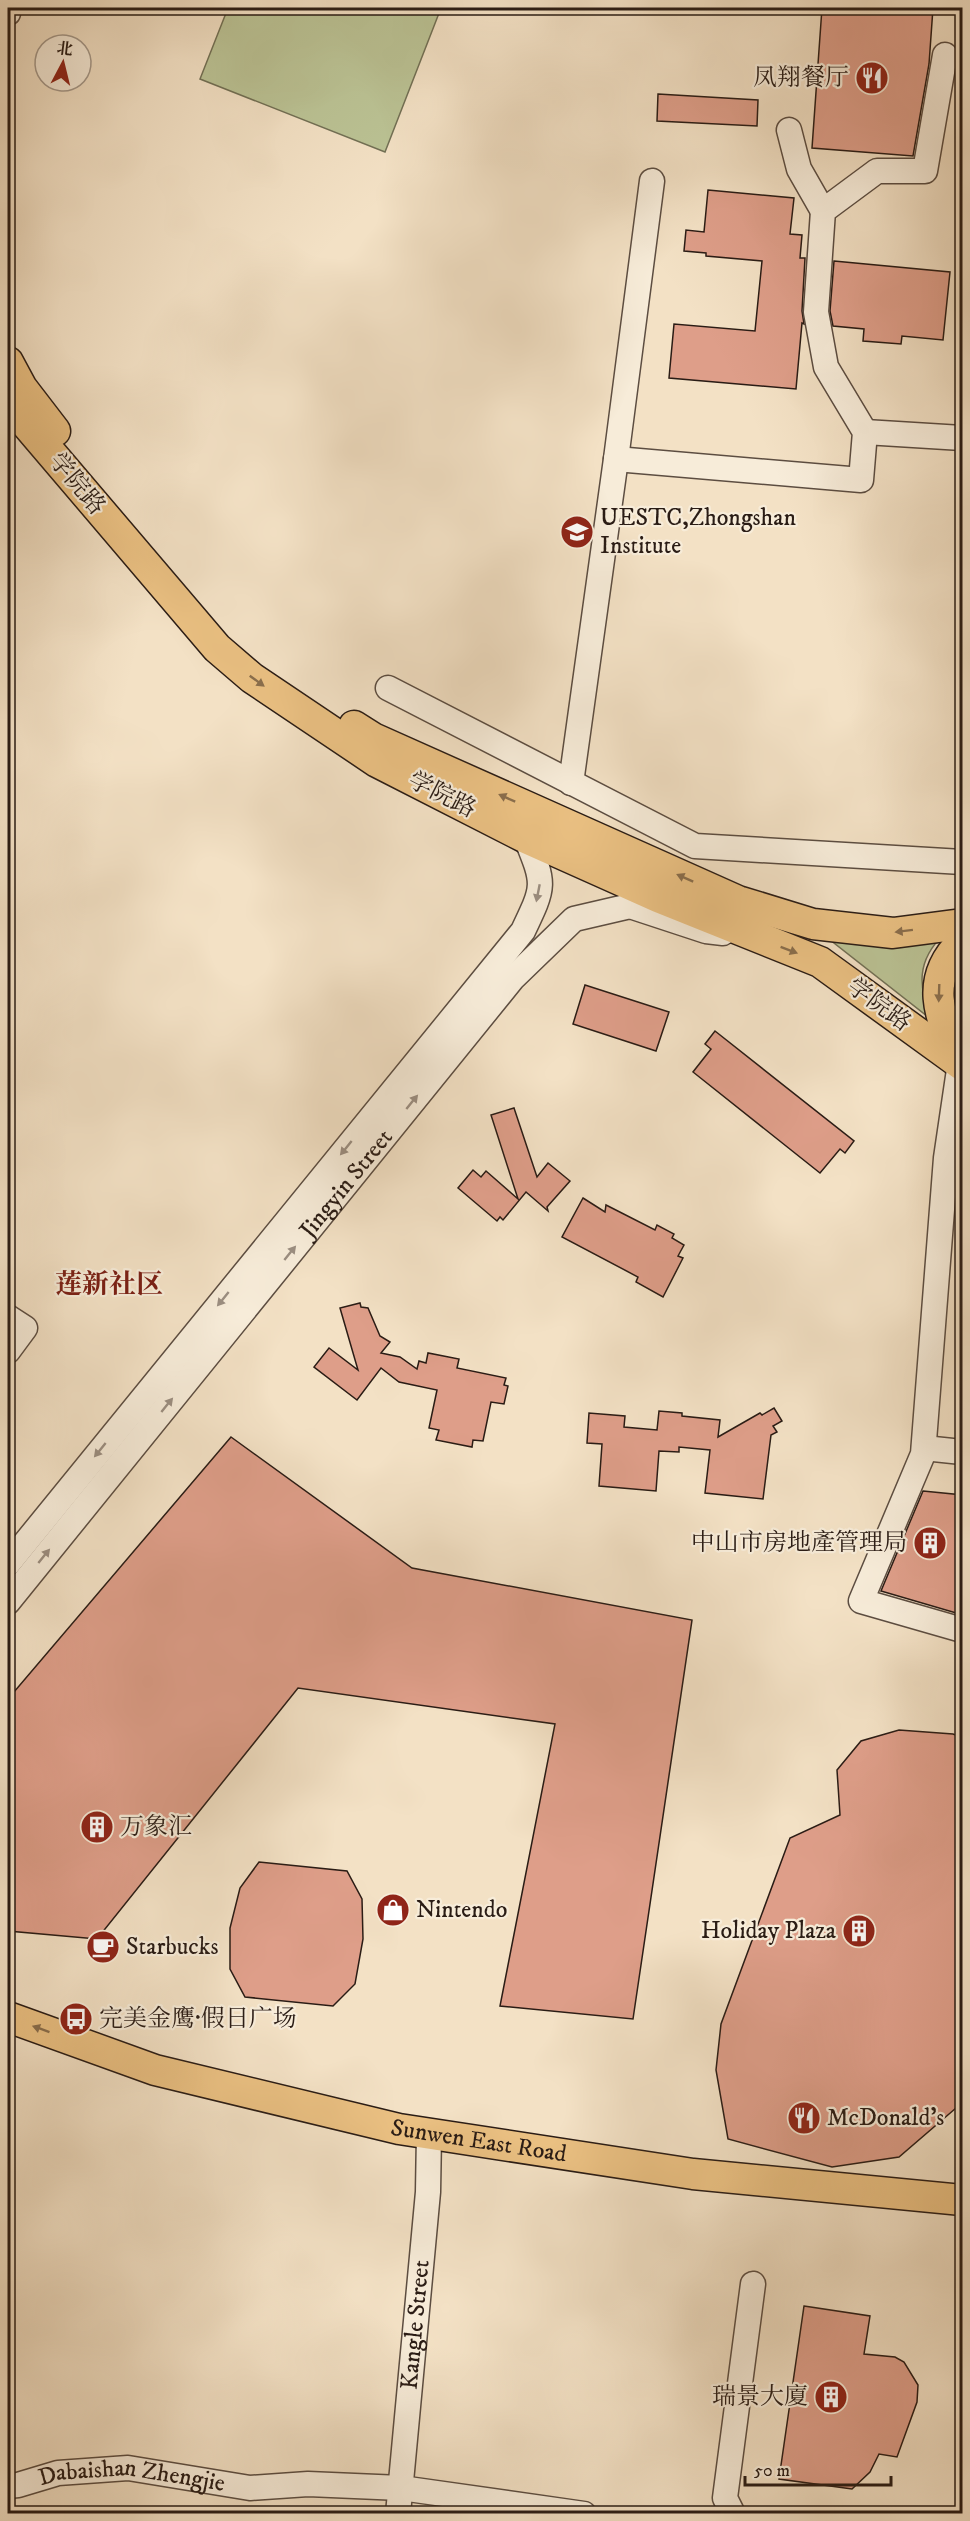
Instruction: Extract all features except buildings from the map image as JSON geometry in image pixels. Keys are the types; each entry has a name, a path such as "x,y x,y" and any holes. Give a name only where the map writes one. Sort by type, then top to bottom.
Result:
{"main road":[{"path":"8,362 22,412"},
{"path":"8,389 22,412"},
{"name":"学院路","path":"22,412 217,648 252,678 377,762 526,838 658,897 820,962 961,1064"},
{"name":"学院路","path":"22,412 165,566 250,651 318,702 373,738 738,902 813,924 893,933 963,924"},
{"path":"961,1064 941,1020 937,995 941,972 963,942"},
{"name":"Sunwen East Road","path":"8,2017 155,2070 352,2118 429,2143 464,2158 672,2186 963,2216"},
{"name":"Sunwen East Road","path":"8,2038 154,2089 429,2143 693,2174 963,2200"}],"street":[{"path":"8,13 9,8"},
{"path":"823,211 877,171 925,171 945,55"},
{"path":"616,459 861,480 865,432 826,367 816,312 823,211 799,169 789,130"},
{"path":"571,783 652,181"},
{"path":"865,432 963,438"},
{"path":"388,688 695,846 963,862"},
{"name":"Jingyin Street","path":"8,1564 523,931 540,897 541,874 526,838"},
{"name":"Jingyin Street","path":"8,1602 513,978 574,919 630,906 706,931 758,938"},
{"path":"961,1064 955,1158 923,1454 861,1601 963,1630"},
{"path":"8,1317 25,1328 8,1351"},
{"path":"924,1448 963,1452"},
{"name":"Kangle Street","path":"398,2514 428,2192 429,2143"},
{"path":"733,2514 725,2498 753,2284"},
{"name":"Dabaishan Zhengjie","path":"8,2486 58,2473 128,2468 250,2488 308,2484 401,2488 584,2514"}],"green space":[{"path":"228,8 441,8 385,152 200,79"},
{"path":"820,932 944,934 928,954 922,975 924,996 932,1020"}],"place":[{"name":"凤翔餐厅","path":"872,78"},
{"name":"UESTC,Zhongshan Institute","path":"577,532"},
{"name":"中山市房地產管理局","path":"930,1543"},
{"name":"万象汇","path":"97,1827"},
{"name":"Nintendo","path":"393,1910"},
{"name":"Holiday Plaza","path":"859,1931"},
{"name":"Starbucks","path":"103,1947"},
{"name":"完美金鹰·假日广场","path":"76,2019"},
{"name":"McDonald's","path":"804,2118"},
{"name":"瑞景大廈","path":"831,2397"}],"district":[{"name":"莲新社区","path":"109,1285"}]}
